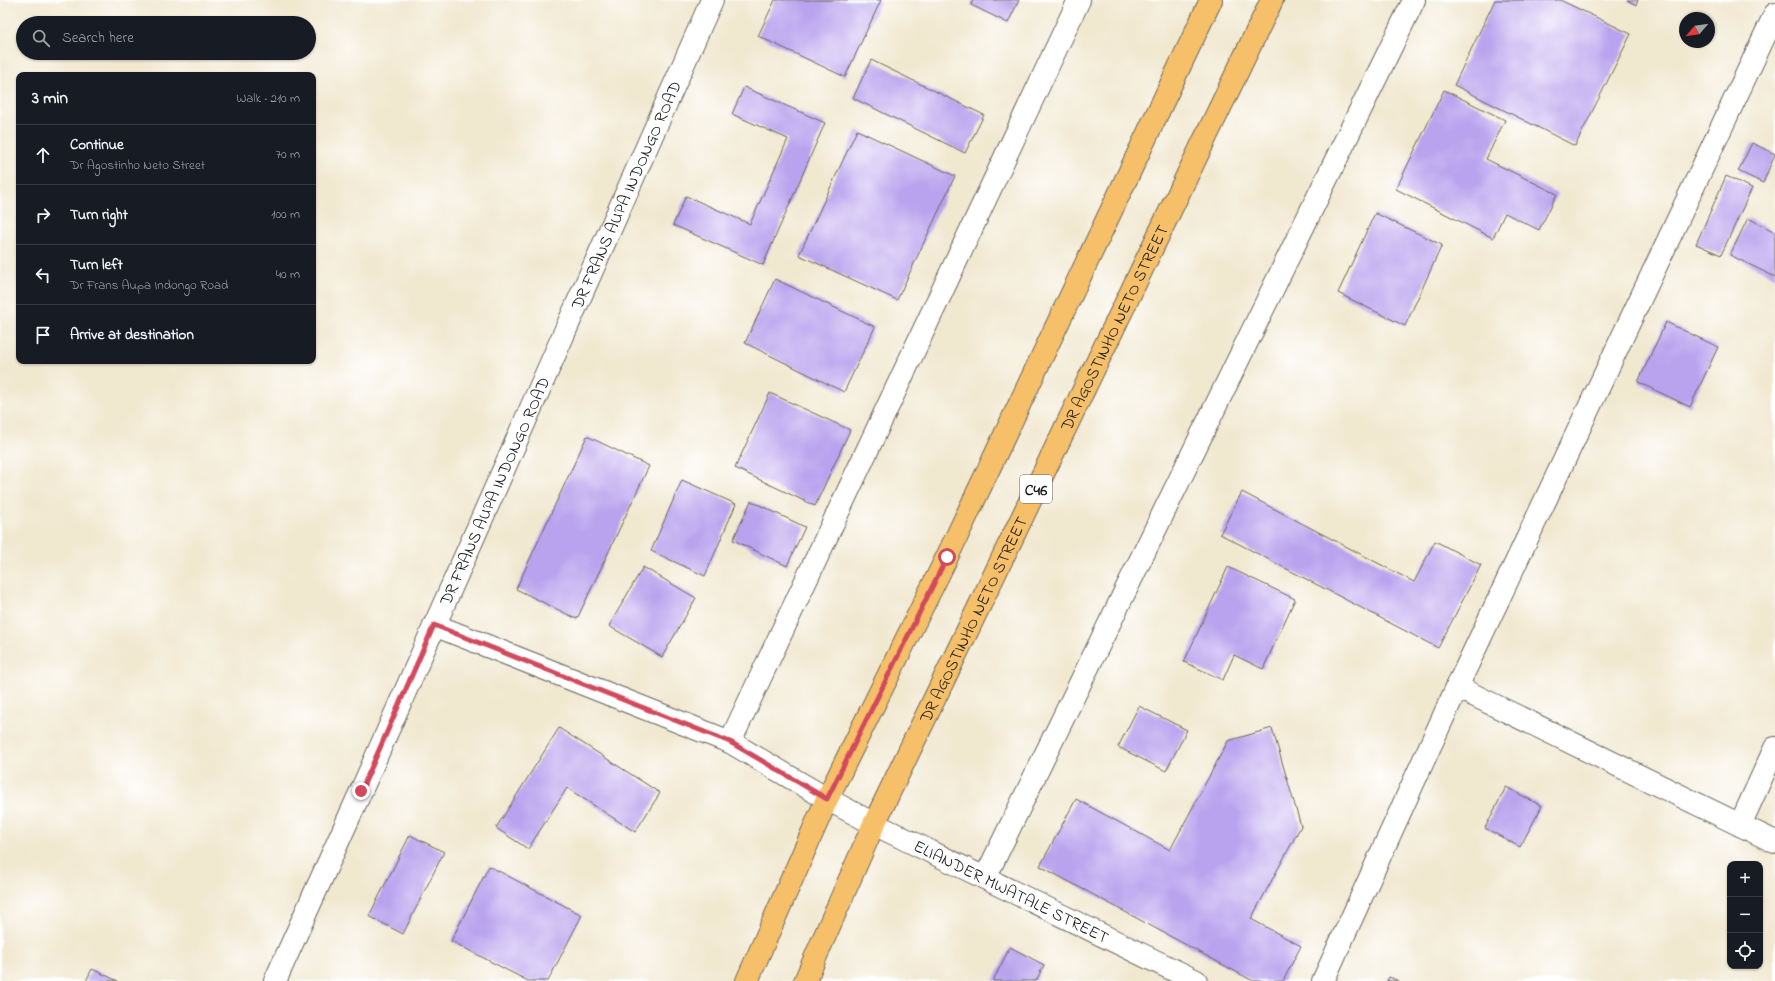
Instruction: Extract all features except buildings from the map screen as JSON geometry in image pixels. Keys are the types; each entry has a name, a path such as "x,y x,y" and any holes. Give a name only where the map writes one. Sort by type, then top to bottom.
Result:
{"main road":[{"path":"747,981 827,799 947,557 1211,0"},
{"name":"DR AGOSTINHO NETO STREET","path":"805,981 874,824 1272,0"}],"street":[{"name":"DR FRANS AUPA INDONGO ROAD","path":"275,981 361,791 712,0"},
{"path":"730,742 1079,0"},
{"path":"985,878 1414,0"},
{"path":"1323,981 1458,687 1775,14"},
{"name":"ELIANDER MWATALE STREET","path":"434,625 730,742 827,799 874,824 1196,981"},
{"path":"1458,687 1775,842"},
{"path":"1740,825 1775,748"}],"route":[{"path":"361,791 434,625 730,742 827,799 947,557"}]}
